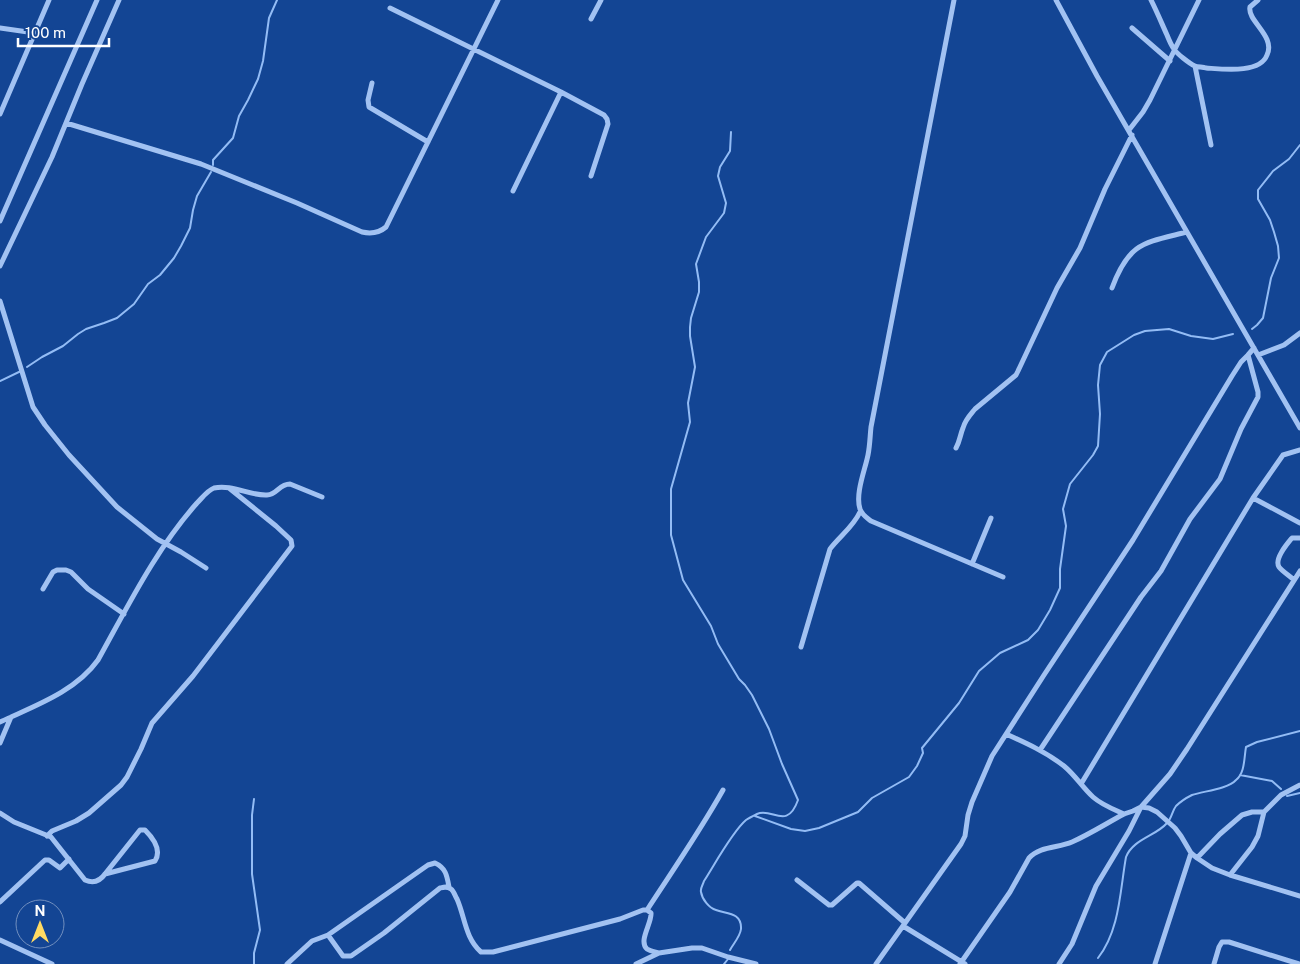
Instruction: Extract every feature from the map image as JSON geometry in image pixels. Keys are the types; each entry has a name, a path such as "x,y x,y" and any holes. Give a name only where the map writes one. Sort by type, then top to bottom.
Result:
{"street":[{"path":"0,114 49,0"},
{"path":"0,221 97,0"},
{"path":"0,266 52,156 119,0"},
{"path":"66,123 201,164 297,202 362,232 382,231 386,227 498,0"},
{"path":"591,18 600,0"},
{"path":"800,647 830,549 853,524 860,512 859,496 869,452 871,427 954,0"},
{"path":"1056,0 1097,76 1300,428"},
{"path":"1151,0 1174,51 1196,66 1224,70 1237,70 1260,64 1268,54 1268,43 1263,30 1249,11 1250,7 1258,0"},
{"path":"956,448 963,426 969,416 1016,375 1057,288 1080,248 1131,132 1150,100 1199,0"},
{"path":"390,8 562,92 604,115 608,124 591,176"},
{"path":"0,28 35,33"},
{"path":"1132,28 1170,61"},
{"path":"1196,66 1211,145"},
{"path":"372,83 368,100 369,107 428,142"},
{"path":"513,191 562,92"},
{"path":"1112,288 1118,271 1134,250 1148,242 1187,232"},
{"path":"0,301 33,407 45,425 69,456 117,507 165,544 206,568"},
{"path":"1258,355 1284,345 1300,333"},
{"path":"876,964 961,844 965,836 972,802 992,756 1133,540 1232,376 1241,362 1254,348"},
{"path":"1040,750 1141,597 1161,571 1190,519 1223,474 1258,397 1248,355"},
{"path":"1081,784 1253,498 1283,455 1300,450"},
{"path":"0,722 52,698 85,675 98,660 179,523 204,495 214,488 229,488 266,495 274,492 280,486 290,484 322,497"},
{"path":"48,836 52,832 89,813 121,785 142,749 152,724 193,676 292,546 291,540 276,526 229,488"},
{"path":"1253,498 1300,523"},
{"path":"860,512 871,520 1003,577"},
{"path":"972,564 991,518"},
{"path":"1294,580 1280,567 1278,559 1292,538 1300,538"},
{"path":"43,589 53,572 66,570 71,572 88,589 124,614"},
{"path":"1059,964 1072,944 1096,886 1129,832 1141,807 1170,774 1187,750 1300,571"},
{"path":"0,743 11,717"},
{"path":"1006,734 1040,750 1062,765 1101,804 1124,814"},
{"path":"1230,875 1258,836 1264,812 1281,795 1300,785"},
{"path":"648,910 723,790"},
{"path":"797,880 829,905 832,905 859,883 904,924 962,963 1033,854 1051,847 1070,843 1141,807 1157,812 1175,828 1191,853 1212,868 1300,896"},
{"path":"1197,858 1242,815 1252,812 1264,812"},
{"path":"0,813 30,830 52,837 85,880 89,881 98,881 140,830 145,830 153,838 158,856 155,862 105,874"},
{"path":"1155,964 1191,853"},
{"path":"0,902 45,860 49,860 60,868 69,859"},
{"path":"287,964 312,941 328,935 428,865 435,863 441,866 446,873 449,887 458,902 466,928 472,941 481,952 493,952 648,910"},
{"path":"328,935 343,956 351,956 384,933 440,888 449,887"},
{"path":"648,910 651,912 651,918 643,940 648,950 659,953"},
{"path":"0,940 52,964"},
{"path":"1214,964 1222,942 1229,942 1299,964"},
{"path":"636,964 659,953 692,948 702,948 756,964"}],"waterway":[{"path":"213,165 213,160 233,138 239,116 258,79 263,61 269,18 277,0"},
{"path":"730,950 739,935 741,923 733,915 713,909 706,903 701,891 704,881 729,840 746,820 763,813 784,816 794,809 798,800 769,729 752,695 739,679 718,644 711,626 683,580 671,535 671,489 690,422 688,403 695,367 690,327 699,292 696,264 706,237 724,213 726,203 718,176 720,167 730,151 731,132"},
{"path":"1252,329 1263,318 1271,278 1279,258 1274,232 1270,220 1258,199 1258,190 1273,171 1289,159 1300,145"},
{"path":"27,367 63,346 86,329 117,318 134,304 148,284 160,275 174,258 190,228 197,196 211,172"},
{"path":"755,816 791,829 805,831 819,828 858,812 872,798 909,777 923,753 922,748 959,703 979,671 1000,653 1028,640 1038,630 1050,610 1060,588 1060,569 1066,526 1063,509 1070,484 1098,446 1100,414 1098,385 1100,365 1107,352 1134,335 1145,331 1169,329 1191,336 1213,339 1233,334"},
{"path":"0,381 21,371"},
{"path":"1098,958 1111,935 1115,922 1126,857 1129,851 1169,821 1176,806 1184,800 1192,795 1227,786 1236,780 1243,769 1246,747 1257,742 1300,731"},
{"path":"1240,775 1272,781 1281,789"},
{"path":"1287,796 1300,793"},
{"path":"254,799 252,815 252,874 260,930 254,953 254,964"},
{"path":"724,964 728,959"}]}
